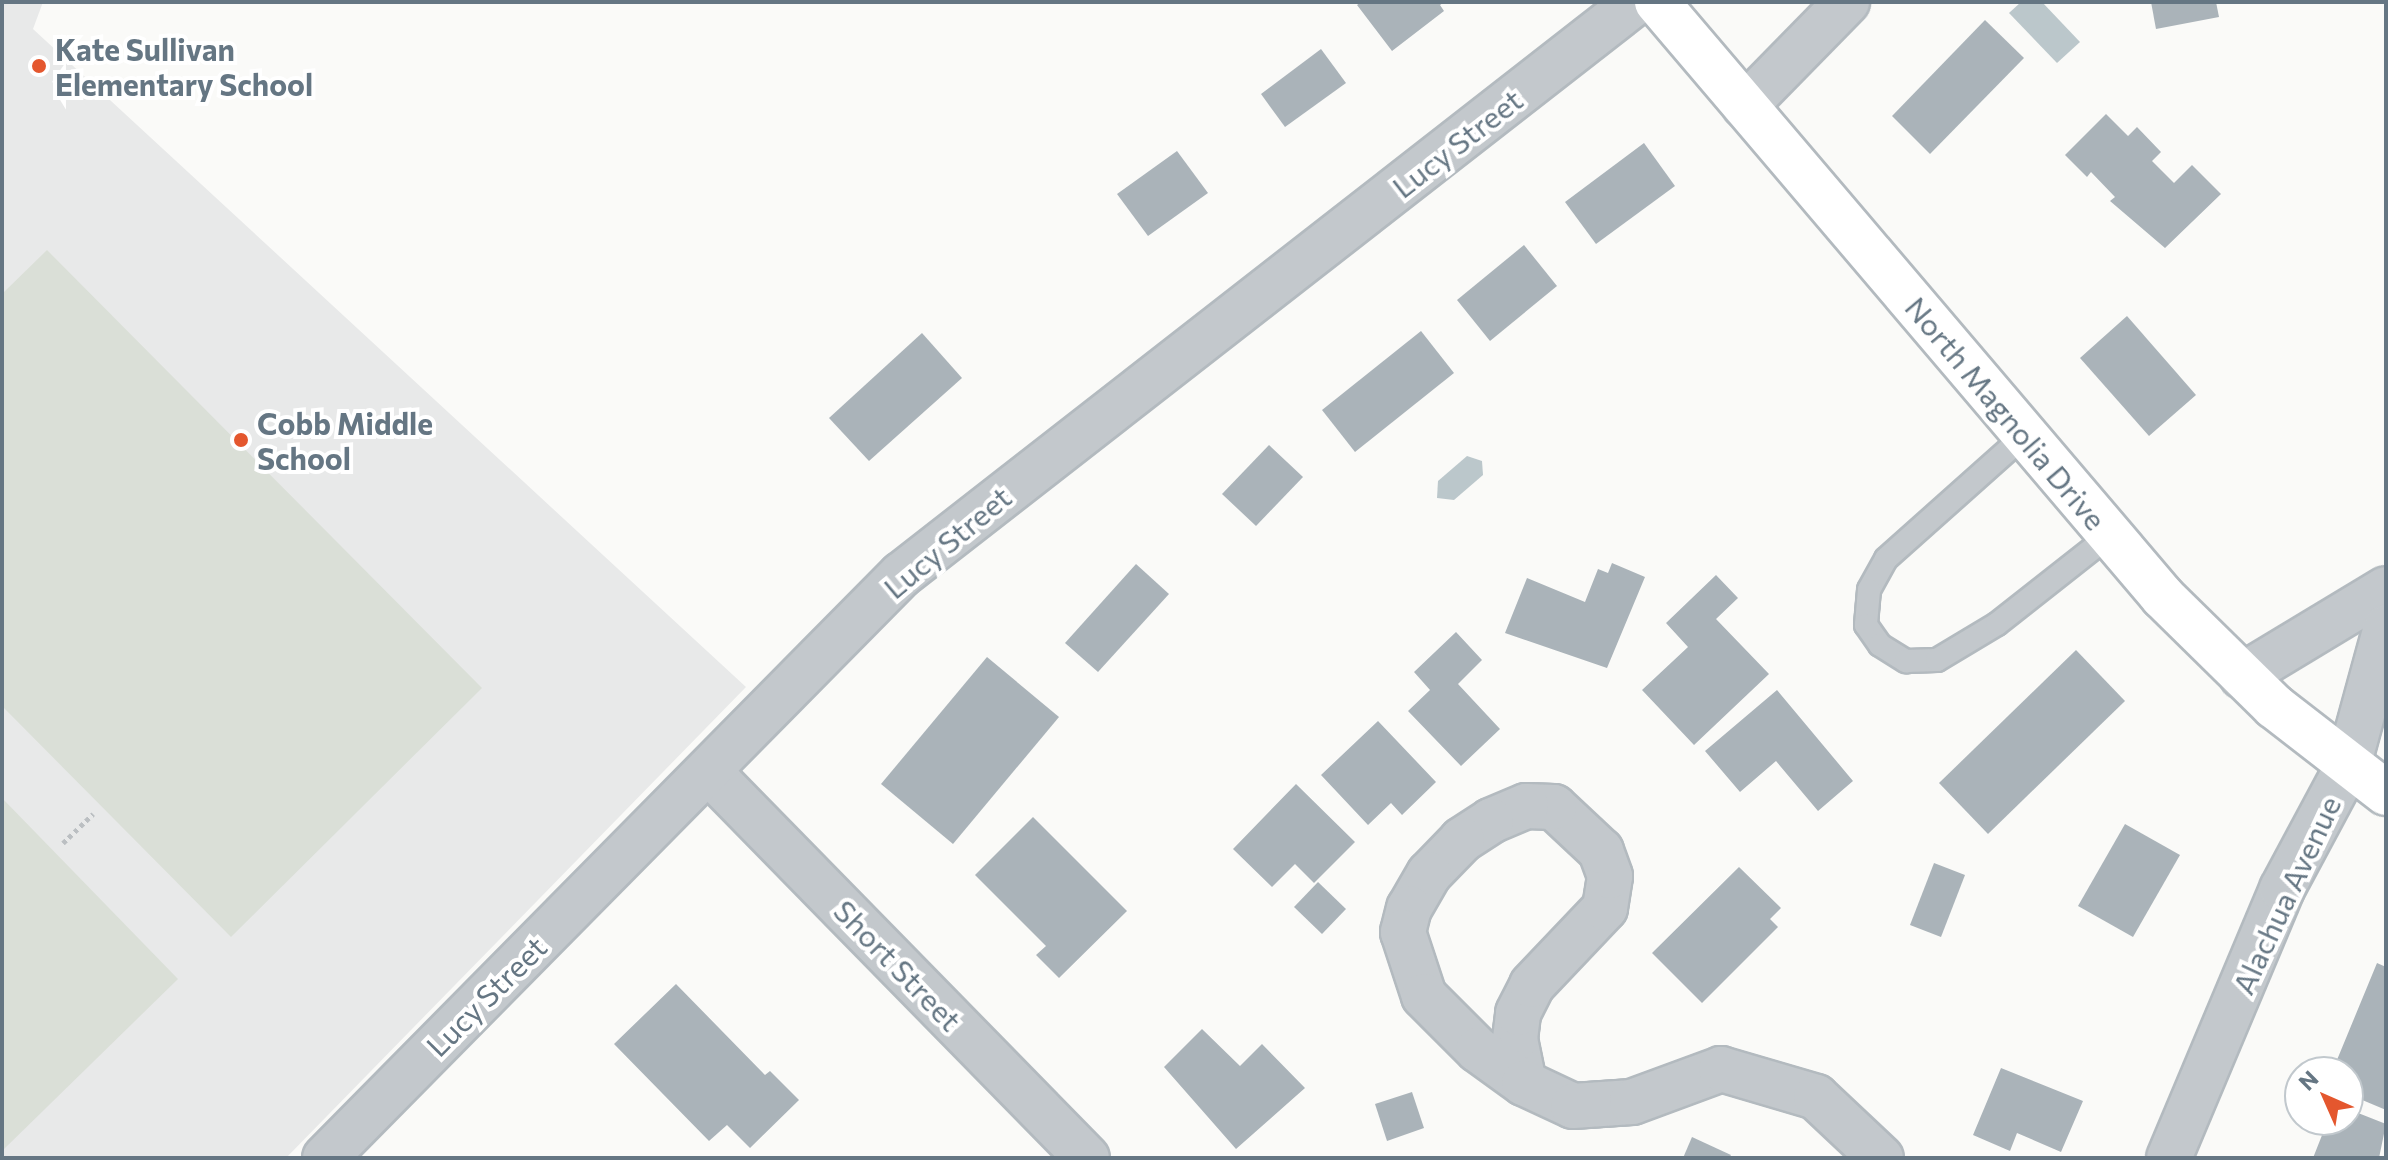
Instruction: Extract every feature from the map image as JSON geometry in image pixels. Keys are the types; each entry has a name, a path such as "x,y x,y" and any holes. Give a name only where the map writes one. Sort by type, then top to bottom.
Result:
{"main road":[{"name":"North Magnolia Drive","path":"1657,2 2110,535 2242,676 2348,766 2386,793"}],"street":[{"name":"Lucy Street","path":"325,1158 901,575 1636,2"},
{"path":"1745,106 1847,2"},
{"path":"2242,676 2386,589"},
{"name":"Alachua Avenue","path":"2169,1158 2282,889 2348,766 2386,627"},
{"name":"Short Street","path":"709,772 1087,1158"},
{"path":"1524,1083 1515,1039 1518,1013 1532,985 1605,908 1610,876 1601,851 1554,807 1526,806 1462,840 1429,874 1409,908 1403,932 1424,996 1478,1050 1524,1083 1573,1106 1632,1102 1721,1069 1816,1097 1881,1158"}],"lane":[{"path":"2025,435 1886,559 1869,590 1866,625 1880,645 1906,661 1937,660 1997,624 2110,535"}],"path":[{"path":"63,843 93,814"}],"shaded area":[{"name":"Cobb Middle School","path":"2,2 43,2 33,29 746,687 286,1158 2,1158"},
{"path":"2021,2 2042,2 2080,42 2057,63 2009,13"},
{"path":"47,250 482,688 231,937 2,706 2,294"},
{"path":"1467,456 1482,461 1483,475 1454,500 1437,498 1438,481"},
{"path":"2,798 178,979 2,1151"}],"building":[{"path":"1361,2 1444,2 1440,5 1444,11 1392,51 1357,5"},
{"path":"2151,2 2216,2 2219,17 2156,29"},
{"path":"1985,20 2024,58 1930,154 1892,116"},
{"path":"1321,49 1346,83 1285,127 1261,94"},
{"path":"2106,114 2128,136 2137,127 2161,152 2152,161 2174,183 2192,165 2221,194 2165,248 2110,201 2115,197 2091,172 2087,177 2065,155"},
{"path":"1644,143 1675,186 1596,244 1565,202"},
{"path":"1177,151 1208,193 1148,236 1117,194"},
{"path":"1524,245 1557,286 1490,341 1457,300"},
{"path":"2127,316 2196,395 2149,436 2080,358"},
{"path":"1421,331 1454,373 1355,452 1322,410"},
{"path":"922,333 962,378 869,461 829,418"},
{"path":"1269,445 1303,477 1256,526 1222,494"},
{"path":"1612,563 1645,577 1607,668 1505,633 1527,578 1585,602 1598,569 1608,573"},
{"path":"1136,564 1169,594 1098,672 1065,643"},
{"path":"1716,575 1738,598 1716,619 1769,674 1694,745 1642,690 1688,647 1666,623"},
{"path":"1456,632 1482,660 1458,684 1500,729 1461,766 1408,711 1430,690 1414,672"},
{"path":"2076,650 2125,701 1988,834 1939,783"},
{"path":"987,657 1059,717 953,844 881,784"},
{"path":"1777,690 1853,781 1818,811 1776,761 1740,792 1705,751"},
{"path":"1378,721 1436,782 1402,815 1391,803 1368,825 1321,775"},
{"path":"1296,784 1355,842 1314,883 1295,864 1272,887 1233,849"},
{"path":"1033,817 1127,911 1059,978 1036,955 1046,946 975,875"},
{"path":"2125,824 2180,855 2133,937 2078,906"},
{"path":"1934,863 1965,875 1941,937 1910,925"},
{"path":"1739,867 1781,908 1770,919 1778,927 1702,1003 1652,953"},
{"path":"1318,882 1346,909 1322,934 1294,907"},
{"path":"2377,963 2386,967 2386,1110 2364,1101 2364,1056 2339,1056"},
{"path":"676,984 765,1075 770,1071 799,1100 750,1148 727,1125 709,1141 614,1044"},
{"path":"1202,1029 1240,1066 1262,1044 1305,1088 1236,1149 1164,1067"},
{"path":"2001,1068 2083,1101 2061,1152 2017,1133 2010,1151 1973,1135"},
{"path":"1412,1092 1424,1128 1387,1141 1375,1104"},
{"path":"2364,1115 2386,1124 2379,1158 2313,1158 2322,1136 2364,1136"},
{"path":"1692,1137 1731,1155 1729,1158 1683,1158"}],"place":[{"name":"Kate Sullivan Elementary School","path":"39,66"},
{"name":"Cobb Middle School","path":"241,440"}]}
